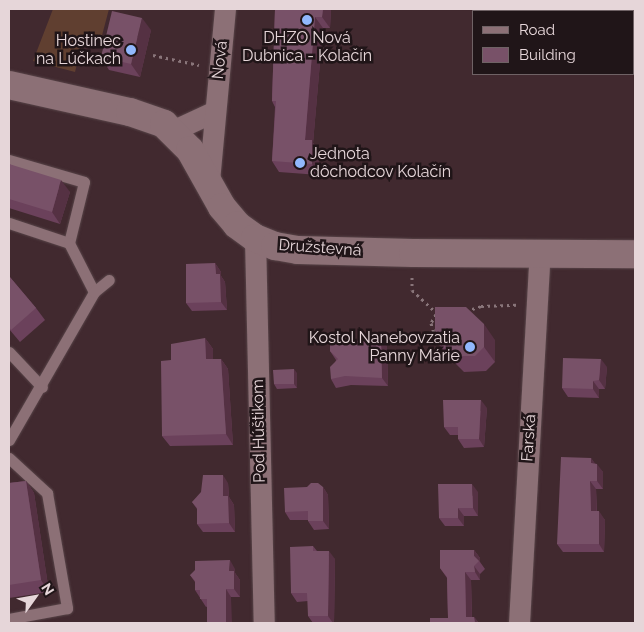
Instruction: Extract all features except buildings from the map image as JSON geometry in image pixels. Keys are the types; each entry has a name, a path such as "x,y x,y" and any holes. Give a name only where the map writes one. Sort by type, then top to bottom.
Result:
{"street":[{"name":"Nová","path":"209,181 225,9"},
{"name":"Družstevná","path":"9,85 130,112 152,119 172,131 190,150 222,207 237,225 255,238 298,250 635,254"},
{"path":"172,131 215,111"},
{"name":"Pod Húštikom","path":"255,238 264,623"},
{"name":"Farská","path":"519,623 540,252"}],"lane":[{"path":"9,160 84,182 69,243 94,292"},
{"path":"9,223 69,243"},
{"path":"9,440 42,387 94,292 109,280"},
{"path":"9,352 42,387"},
{"path":"9,458 47,493 67,608 9,619"}],"path":[{"path":"154,55 219,70"},
{"path":"412,269 412,290 436,314"},
{"path":"462,311 482,306 537,304"},
{"path":"436,314 445,313"},
{"path":"436,314 431,323 434,333 446,334"}],"shaded area":[{"path":"53,9 109,9 100,43 83,40 75,72 33,61"}],"place":[{"name":"DHZO Nová Dubnica - Kolačín","path":"307,20"},
{"name":"Hostinec na Lúčkach","path":"131,50"},
{"name":"Jednota dôchodcov Kolačín","path":"300,163"},
{"name":"Kostol Nanebovzatia Panny Márie","path":"470,347"}]}
